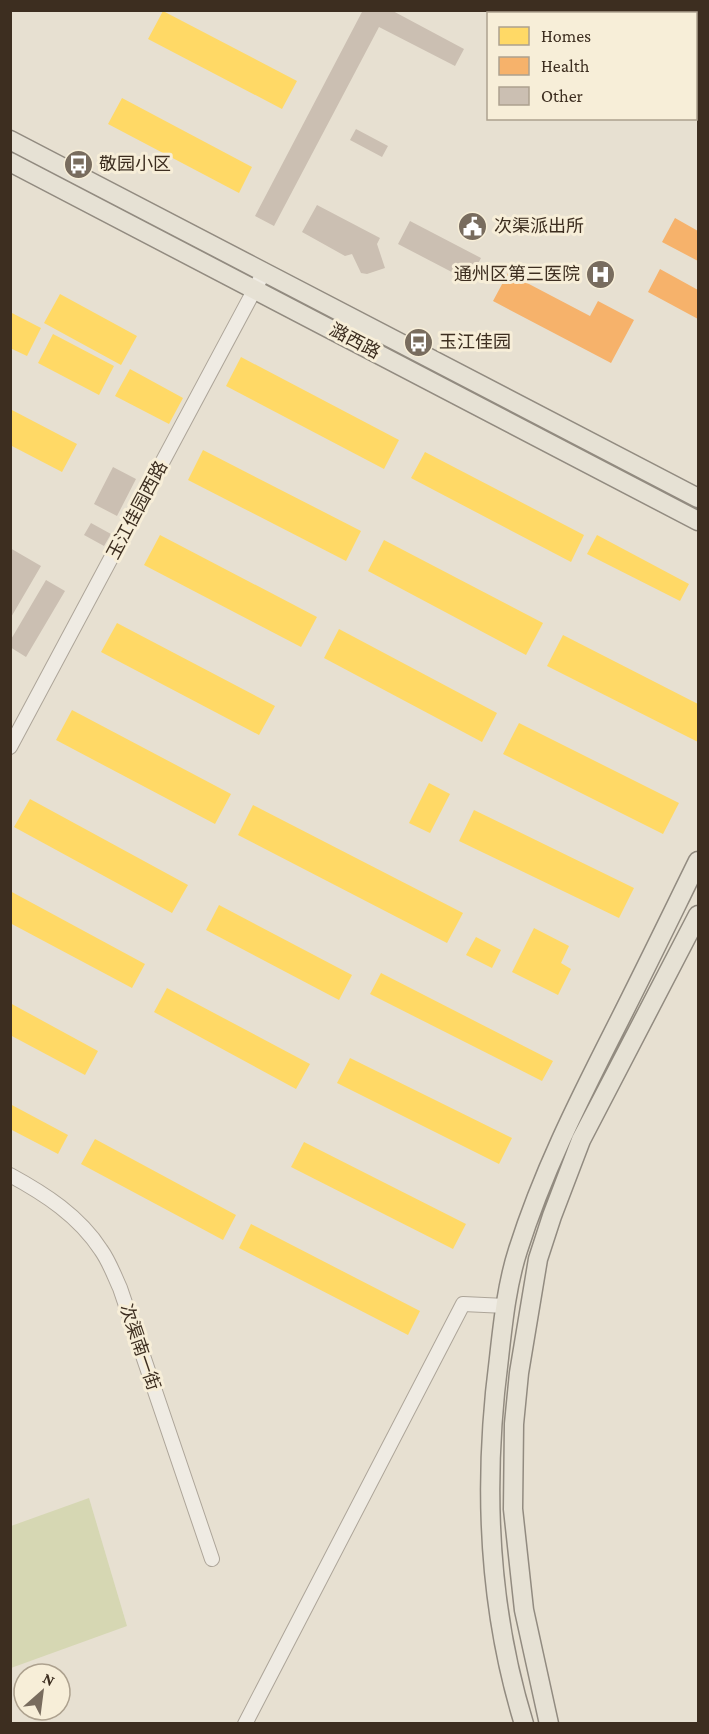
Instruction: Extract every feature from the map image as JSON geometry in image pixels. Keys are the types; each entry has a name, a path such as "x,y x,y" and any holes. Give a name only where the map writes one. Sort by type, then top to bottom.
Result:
{"main road":[{"name":"潞西路","path":"10,140 699,498"},
{"name":"潞西路","path":"10,162 699,521"},
{"path":"524,1724 510,1675 498,1619 489,1530 494,1399 506,1306 517,1253 544,1174 699,861"},
{"path":"549,1724 524,1610 513,1509 514,1424 519,1373 538,1259 581,1140 699,915"}],"street":[{"name":"玉江佳园西路","path":"10,747 264,272"},
{"name":"次渠南一街","path":"10,1175 45,1195 79,1222 102,1250 120,1288 212,1559"},
{"path":"245,1724 463,1304 506,1306"}],"green space":[{"path":"89,1498 127,1626 28,1662 12,1662 11,1668 11,1526"}],"building: Homes":[{"path":"488,10 539,10 538,12 490,12"},
{"path":"163,11 297,81 282,109 148,39"},
{"path":"122,98 252,167 239,193 108,124"},
{"path":"60,294 137,336 121,365 44,323"},
{"path":"10,312 41,328 27,356 10,348"},
{"path":"53,334 114,366 99,395 38,363"},
{"path":"241,357 399,440 384,469 226,386"},
{"path":"130,369 183,398 169,424 115,396"},
{"path":"10,409 77,444 62,472 10,445"},
{"path":"203,450 361,531 346,561 188,480"},
{"path":"425,452 584,535 571,562 411,478"},
{"path":"160,535 317,617 301,647 144,565"},
{"path":"597,535 689,584 680,601 587,554"},
{"path":"384,540 543,623 526,655 368,571"},
{"path":"117,623 275,706 259,735 101,652"},
{"path":"339,629 497,713 482,742 324,658"},
{"path":"563,635 698,704 698,742 547,666"},
{"path":"72,710 231,794 215,824 56,740"},
{"path":"519,723 679,803 663,834 503,754"},
{"path":"429,783 450,794 430,833 409,823"},
{"path":"30,799 188,885 172,913 14,827"},
{"path":"253,805 463,913 447,943 238,835"},
{"path":"474,810 634,888 619,918 459,841"},
{"path":"10,891 145,964 132,988 10,923"},
{"path":"219,905 352,975 339,1000 206,930"},
{"path":"534,928 569,946 561,963 571,969 558,995 512,972"},
{"path":"476,937 501,950 492,968 466,955"},
{"path":"381,973 553,1061 542,1081 370,994"},
{"path":"167,988 310,1064 296,1089 154,1012"},
{"path":"10,1003 98,1051 85,1075 10,1035"},
{"path":"350,1058 512,1138 499,1164 337,1083"},
{"path":"10,1104 68,1135 58,1154 10,1129"},
{"path":"95,1139 236,1215 223,1240 81,1164"},
{"path":"304,1142 466,1224 453,1249 291,1167"},
{"path":"251,1224 420,1311 408,1335 239,1248"}],"building: Health":[{"path":"675,218 698,231 698,261 662,242"},
{"path":"660,269 698,290 698,319 648,292"},
{"path":"508,273 590,316 598,301 634,320 611,363 493,301"}],"building: Other":[{"path":"363,10 391,10 464,49 455,66 379,27 274,226 255,216"},
{"path":"356,129 388,146 382,157 350,140"},
{"path":"317,205 380,238 377,244 385,268 367,274 361,273 352,254 345,256 302,232"},
{"path":"410,221 481,258 469,281 398,244"},
{"path":"113,467 136,479 117,516 94,504"},
{"path":"91,523 111,534 104,546 84,535"},
{"path":"10,548 41,566 10,619"},
{"path":"46,580 65,591 26,657 10,647 10,641"}],"place":[{"name":"敬园小区","path":"78,164"},
{"name":"次渠派出所","path":"473,226"},
{"name":"通州区第三医院","path":"601,274"},
{"name":"玉江佳园","path":"418,342"}]}
